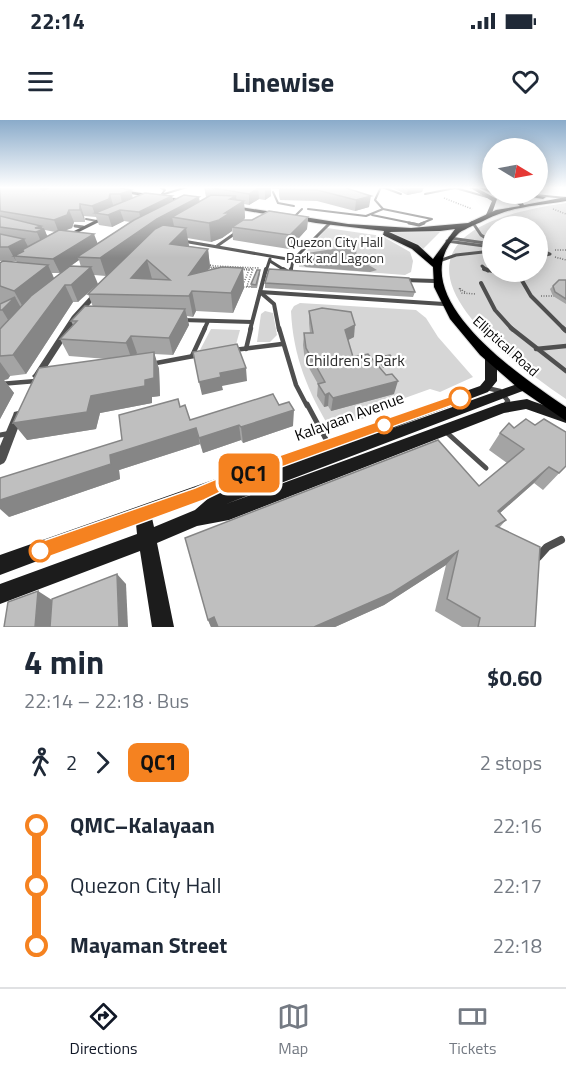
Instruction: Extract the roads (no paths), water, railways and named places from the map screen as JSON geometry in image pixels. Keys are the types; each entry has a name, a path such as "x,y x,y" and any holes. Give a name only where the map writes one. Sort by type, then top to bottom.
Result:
{"main road":[{"path":"58,238 121,211"},
{"path":"237,211 260,216 295,216 392,235 418,250 434,263 448,240 470,224 500,211"},
{"path":"251,211 398,230 470,224"},
{"path":"489,215 491,211"},
{"name":"Elliptical Road","path":"434,263 435,281 444,304 467,336 524,386 566,416"},
{"path":"491,358 490,381 496,397"},
{"name":"Kalayaan Avenue","path":"0,565 198,495 228,480 331,450 524,386"},
{"name":"Kalayaan Avenue","path":"0,594 200,517 229,512 443,429 496,397 566,416"},
{"name":"Kalayaan Avenue","path":"200,517 223,496 331,450"},
{"name":"Kalayaan Avenue","path":"198,495 223,496"},
{"path":"143,514 163,627"}],"street":[{"path":"29,391 75,318 100,289"},
{"path":"0,460 24,402"}],"lane":[{"path":"295,216 300,211"},
{"path":"332,211 372,215 419,225 432,219 391,211"},
{"path":"372,215 380,211"},
{"path":"86,219 97,220"},
{"path":"290,273 293,260 329,224"},
{"path":"470,224 482,237"},
{"path":"217,247 240,230"},
{"path":"178,240 270,259 293,260"},
{"path":"448,240 482,245"},
{"path":"434,263 482,248"},
{"path":"270,259 290,273 301,273"},
{"path":"246,349 270,259"},
{"path":"395,279 435,281"},
{"path":"522,282 531,295 566,331"},
{"path":"481,283 485,294 503,318 536,349 566,371"},
{"path":"260,292 444,304"},
{"path":"260,292 274,304 282,344 296,385 331,450"},
{"path":"274,304 284,292"},
{"path":"75,318 86,318"},
{"path":"177,319 252,322"},
{"path":"192,356 208,321"},
{"path":"224,352 282,344"},
{"path":"536,349 566,346"},
{"path":"148,364 202,355"},
{"path":"0,384 46,381"},
{"path":"443,429 486,468"},
{"path":"0,435 11,433"},
{"path":"536,565 538,554 561,540"}],"park label":[{"name":"Quezon City Hall Park and Lagoon","path":"335,250"},
{"name":"Children's Park","path":"355,360"}]}
